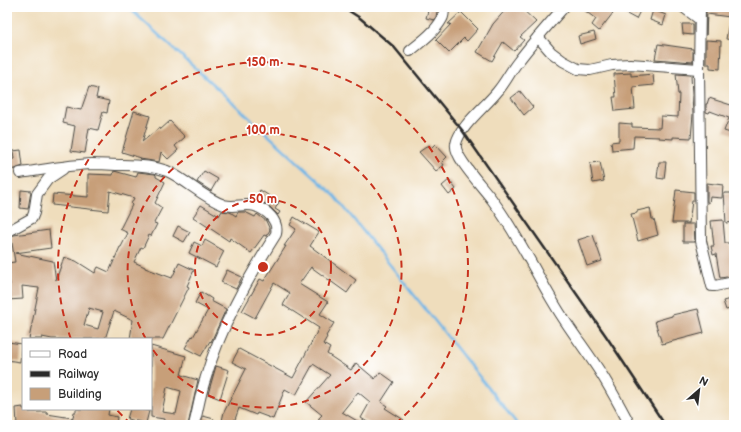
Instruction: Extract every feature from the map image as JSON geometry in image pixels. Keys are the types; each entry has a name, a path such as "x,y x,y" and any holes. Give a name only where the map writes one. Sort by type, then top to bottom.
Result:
{"street":[{"path":"443,18 444,7"},
{"path":"410,50 432,31 453,7"},
{"path":"564,7 517,63 497,92 462,130 457,138 455,146 458,156 464,165 494,201 511,227 554,304 612,392 630,425"},
{"path":"683,7 699,19"},
{"path":"700,7 699,69 701,241 712,286 734,282"},
{"path":"538,37 551,52 563,62 578,69 590,70 612,65 630,64 699,69"},
{"path":"20,173 90,164 133,165 165,170 178,176 217,202 234,206 254,206 271,216 278,229 234,304 204,380 194,425"},
{"path":"7,232 32,218 37,194 48,179 64,168"}],"building":[{"path":"429,7 438,7 434,20 426,18"},
{"path":"508,7 520,7 536,22 520,37 524,40 514,51 503,42 492,61 477,52 493,24"},
{"path":"580,7 605,7 613,13 599,31 592,25 596,19"},
{"path":"614,7 642,7 636,19"},
{"path":"706,7 734,7 733,40 726,39 730,17 707,14 706,35"},
{"path":"653,10 666,15 663,25 650,20"},
{"path":"461,12 478,29 467,41 464,38 449,53 436,40 451,24 448,24"},
{"path":"682,24 693,24 693,35 683,34"},
{"path":"594,32 596,39 580,44 578,36"},
{"path":"706,40 721,41 720,69 710,68 710,64 706,64"},
{"path":"658,44 693,49 693,62 655,59"},
{"path":"631,73 631,76 653,74 654,85 633,87 635,109 615,111 613,97 616,97 614,74"},
{"path":"676,74 691,75 693,114 691,138 673,137 673,139 634,136 633,148 612,150 611,142 619,141 619,123 632,124 632,127 660,128 661,116 678,117 679,94"},
{"path":"89,87 98,89 96,98 109,101 107,113 103,112 98,130 89,128 85,153 71,151 75,126 63,123 66,107 81,110"},
{"path":"520,91 533,107 524,115 511,98"},
{"path":"709,98 734,106 734,134 724,131 729,118 710,111 709,113 706,112 706,104"},
{"path":"134,111 150,116 142,142 170,121 185,137 175,146 178,150 168,159 161,152 159,162 140,159 141,158 122,152"},
{"path":"435,144 447,157 442,162 444,165 436,171 419,152 429,145 431,148"},
{"path":"21,150 23,166 7,170 7,160 14,159 13,151"},
{"path":"600,162 604,181 593,183 590,163"},
{"path":"659,162 666,162 664,179 657,178"},
{"path":"114,171 136,177 138,172 155,174 156,177 165,182 155,203 162,208 154,223 157,224 151,236 149,235 143,248 141,247 134,262 145,268 172,278 179,263 194,270 187,286 189,287 163,339 130,338 133,320 114,311 105,338 29,338 39,288 22,286 23,299 7,300 7,285 10,285 7,263 15,262 11,237 14,235 49,230 51,248 15,253 53,261 56,280 64,257 76,261 95,273 98,267 109,272 128,233 120,229 134,198 110,191 108,211 52,205 53,194 88,197 88,174 113,175","holes":["89,308 103,312 98,329 84,325"]},
{"path":"204,171 218,179 211,191 197,182"},
{"path":"449,180 456,189 449,195 442,186"},
{"path":"707,183 723,185 722,198 710,197 709,203 707,202"},
{"path":"21,190 31,191 28,209 20,208"},
{"path":"260,190 279,202 275,209 280,212 278,215 268,205 255,199"},
{"path":"676,190 694,192 694,201 692,201 689,223 672,223"},
{"path":"724,193 734,193 734,222 726,223"},
{"path":"201,205 219,216 222,211 230,212 236,216 238,212 245,212 255,217 257,214 266,221 270,230 266,236 264,235 251,253 230,238 229,241 193,217"},
{"path":"650,208 652,219 654,219 658,235 638,241 631,214"},
{"path":"294,217 319,232 310,246 356,280 347,293 311,267 299,284 328,302 320,314 334,323 323,344 330,348 327,354 351,370 356,363 375,379 380,372 394,382 381,402 387,406 385,408 404,420 401,425 372,425 361,418 370,402 358,392 342,412 364,425 326,425 318,419 322,415 306,402 330,375 313,364 296,395 285,389 273,419 257,413 256,415 239,408 233,425 221,425 224,412 246,369 232,362 239,349 293,378 319,328 283,305 290,293 274,283 255,318 242,311 260,279 264,281 286,246 284,246 296,229 290,225"},
{"path":"723,220 725,243 730,243 734,276 720,278 716,254 713,255 711,246 714,246 711,221"},
{"path":"683,224 694,224 695,242 683,242"},
{"path":"178,226 190,232 184,242 173,236"},
{"path":"593,235 602,261 587,266 578,240"},
{"path":"205,240 224,251 216,267 189,253 194,242 202,246"},
{"path":"227,270 242,277 236,289 221,282"},
{"path":"201,292 212,299 211,301 226,309 211,342 210,341 201,356 185,348 208,310 195,303"},
{"path":"734,298 734,308 726,310 723,301"},
{"path":"698,309 704,333 662,344 655,321 672,315"},
{"path":"8,342 22,344 20,362 7,360"},
{"path":"152,346 186,356 181,375 198,380 188,425 163,425 164,419 151,417","holes":["167,387 181,391 176,414 162,412"]},
{"path":"216,366 229,370 220,399 208,394"},
{"path":"22,407 22,410 29,410 29,412 47,412 47,414 72,418 71,425 17,425 16,408"},
{"path":"76,410 109,410 108,415 117,417 116,425 81,425 72,423 74,412 76,412"},
{"path":"130,410 149,411 146,423 127,419"},
{"path":"203,416 214,419 212,425 201,425"}],"waterway":[{"path":"128,7 335,196 518,425"}],"railway":[{"path":"343,7 360,18 394,47 462,130 606,336 665,425"}]}
